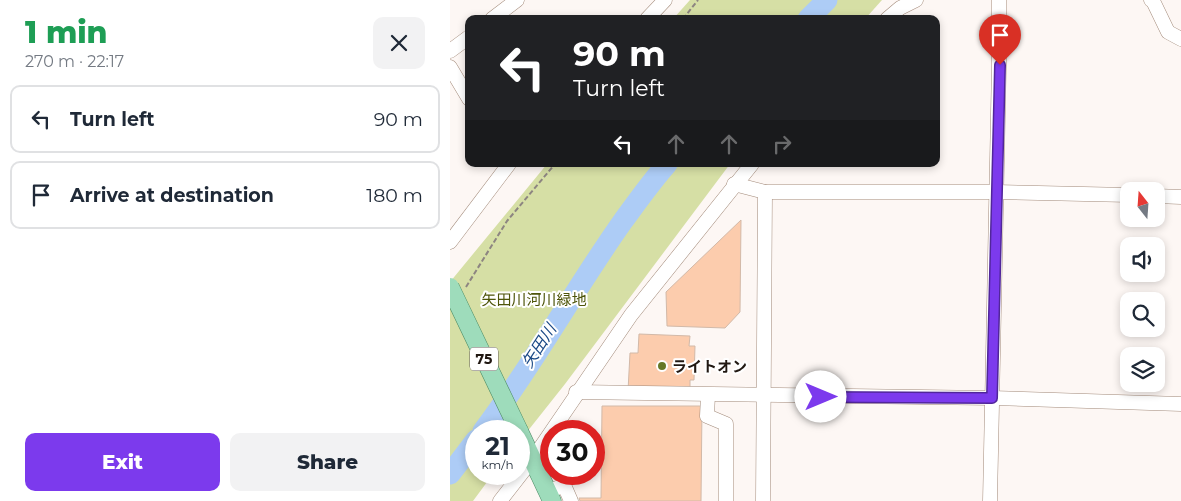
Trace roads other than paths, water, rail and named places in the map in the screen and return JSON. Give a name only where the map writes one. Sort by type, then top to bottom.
[{"type":"main road","name":"75","points":[[458,287],[514,420]]},
{"type":"main road","name":"75","points":[[530,455],[550,497]]},
{"type":"street","points":[[497,15],[516,0]]},
{"type":"street","points":[[651,15],[665,0]]},
{"type":"street","points":[[892,15],[900,8],[916,0]]},
{"type":"street","points":[[990,501],[999,0]]},
{"type":"street","points":[[1150,0],[1153,1],[1168,32],[1181,38]]},
{"type":"street","points":[[450,52],[465,40]]},
{"type":"street","points":[[450,67],[465,92]]},
{"type":"street","points":[[450,242],[505,167]]},
{"type":"street","points":[[530,455],[631,315],[749,167]]},
{"type":"street","points":[[734,184],[765,192],[997,192],[1120,196]]},
{"type":"street","points":[[763,501],[765,192]]},
{"type":"street","points":[[1165,196],[1181,197]]},
{"type":"street","points":[[576,392],[992,398],[1181,404]]},
{"type":"street","points":[[708,395],[707,416],[726,424],[726,501]]},
{"type":"street","points":[[500,501],[510,485]]},
{"type":"street","points":[[550,497],[564,485],[571,501]]},
{"type":"waterway","name":"矢田川","points":[[812,15],[827,0]]},
{"type":"waterway","name":"矢田川","points":[[491,420],[520,380],[605,247],[644,192],[665,167]]},
{"type":"waterway","name":"矢田川","points":[[450,474],[465,454]]},
{"type":"place","name":"ライトオン","points":[[662,366]]},
{"type":"park label","name":"矢田川河川緑地","points":[[534,299]]}]
